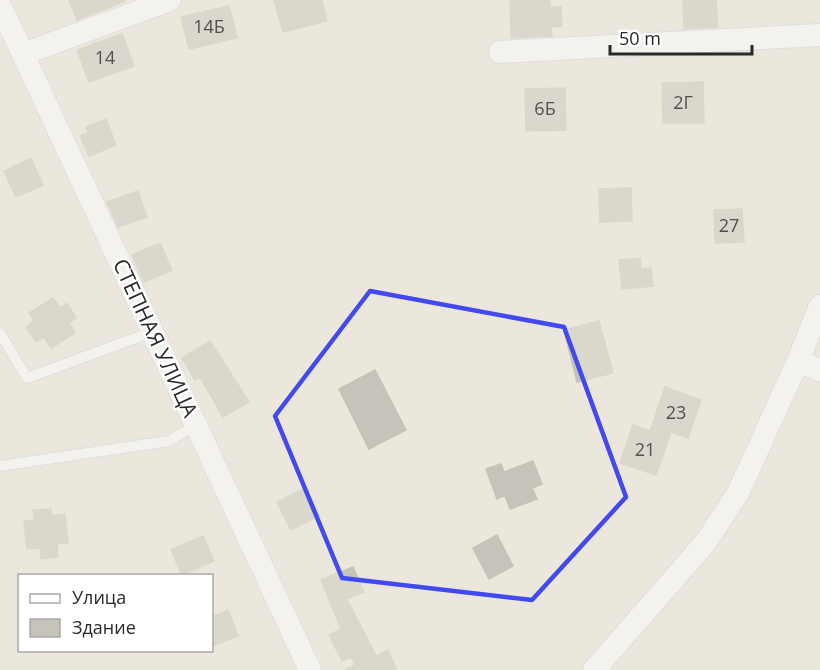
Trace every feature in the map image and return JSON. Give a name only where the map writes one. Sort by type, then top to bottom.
[{"type":"street","points":[[23,54],[170,0]]},
{"type":"street","name":"СТЕПНАЯ УЛИЦА","points":[[0,5],[310,670]]},
{"type":"street","points":[[500,52],[820,35]]},
{"type":"street","points":[[594,670],[674,581],[711,535],[738,493],[798,361],[820,306]]},
{"type":"street","points":[[798,361],[820,370]]},
{"type":"lane","points":[[0,333],[27,378],[152,332]]},
{"type":"lane","points":[[0,466],[169,441],[195,425]]},
{"type":"highlighted area","points":[[370,291],[564,327],[626,497],[532,600],[342,578],[275,416]]},
{"type":"building","points":[[69,0],[125,0],[125,1],[77,20]]},
{"type":"building","points":[[274,0],[322,0],[327,21],[283,32]]},
{"type":"building","points":[[510,0],[550,0],[550,7],[561,7],[562,26],[551,27],[552,36],[511,38]]},
{"type":"building","points":[[683,0],[716,0],[718,27],[684,29]]},
{"type":"building","points":[[229,6],[237,38],[189,49],[181,17]]},
{"type":"building","points":[[122,34],[134,66],[89,82],[77,50]]},
{"type":"building","points":[[703,82],[704,123],[663,123],[662,83]]},
{"type":"building","points":[[565,88],[566,130],[526,131],[525,89]]},
{"type":"building","points":[[106,119],[116,145],[89,156],[80,136],[88,133],[86,127]]},
{"type":"building","points":[[31,158],[43,185],[16,197],[4,171]]},
{"type":"building","points":[[631,188],[632,221],[600,222],[599,189]]},
{"type":"building","points":[[138,191],[147,217],[118,227],[107,202]]},
{"type":"building","points":[[742,209],[744,242],[715,243],[714,210]]},
{"type":"building","points":[[160,243],[172,270],[144,282],[132,255]]},
{"type":"building","points":[[640,258],[641,269],[651,268],[653,286],[622,289],[619,260]]},
{"type":"building","points":[[53,298],[60,308],[67,303],[76,318],[69,323],[75,333],[51,348],[44,337],[36,342],[26,327],[34,321],[29,313]]},
{"type":"building","points":[[599,321],[613,373],[577,382],[564,330]]},
{"type":"building","points":[[210,341],[249,402],[223,417],[200,377],[195,380],[182,358]]},
{"type":"building","points":[[375,370],[406,430],[369,449],[339,389]]},
{"type":"building","points":[[665,387],[701,400],[688,438],[671,432],[656,475],[620,463],[633,425],[650,431]]},
{"type":"building","points":[[533,461],[542,484],[532,488],[537,499],[510,509],[505,495],[497,499],[486,469],[501,464],[504,472]]},
{"type":"building","points":[[305,488],[319,516],[291,530],[277,502]]},
{"type":"building","points":[[51,509],[52,516],[65,514],[68,543],[57,544],[58,557],[41,559],[40,548],[27,549],[24,521],[34,520],[33,510]]},
{"type":"building","points":[[497,535],[513,566],[489,579],[473,548]]},
{"type":"building","points":[[203,536],[214,561],[182,574],[171,550]]},
{"type":"building","points":[[353,567],[364,592],[347,599],[376,656],[388,650],[397,670],[345,670],[355,665],[351,657],[342,661],[329,635],[341,629],[321,580]]},
{"type":"building","points":[[228,610],[238,636],[213,646],[213,617]]}]
